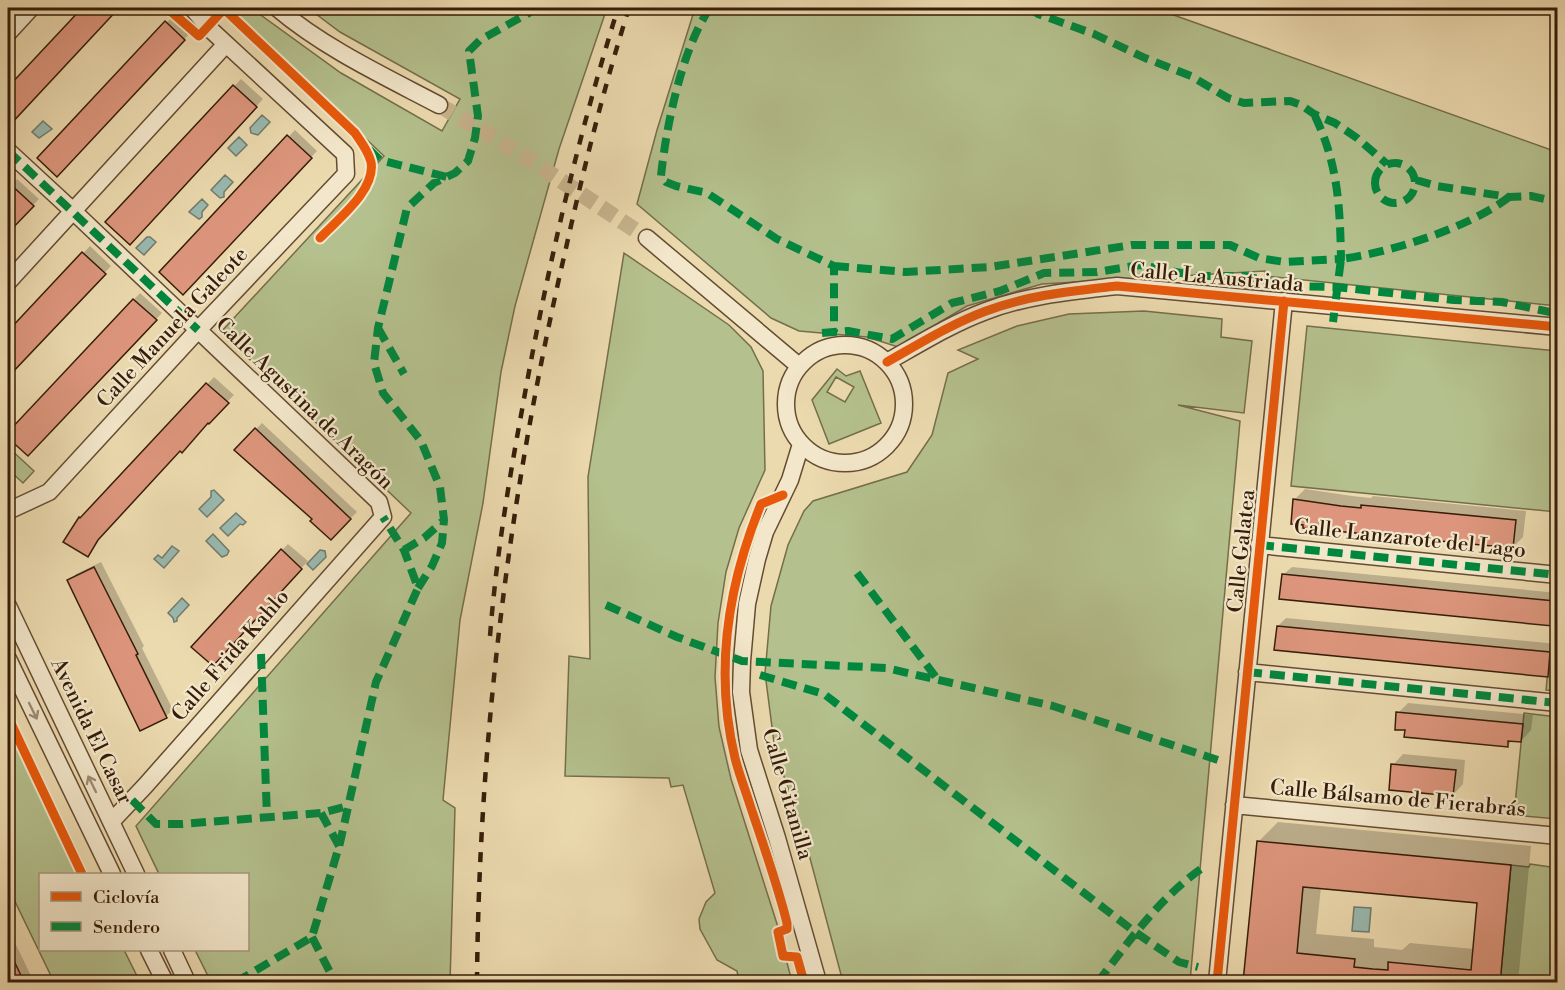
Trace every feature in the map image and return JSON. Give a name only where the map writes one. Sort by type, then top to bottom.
[{"type":"street","points":[[8,33],[31,8]]},
{"type":"street","points":[[8,282],[226,44],[211,30],[194,8]]},
{"type":"street","points":[[277,8],[290,19],[363,65],[439,105]]},
{"type":"street","name":"Calle Manuela Galeote","points":[[8,511],[49,492],[346,174],[345,154],[226,44]]},
{"type":"street","name":"Calle Agustina de Aragón","points":[[8,151],[379,502],[383,517]]},
{"type":"street","points":[[646,238],[799,366]]},
{"type":"street","name":"Calle La Austriada","points":[[887,362],[933,335],[985,311],[1028,298],[1117,286],[1557,327]]},
{"type":"street","name":"Calle Galatea","points":[[1217,982],[1284,301]]},
{"type":"street","points":[[839,345],[850,345],[870,351],[887,362],[902,387],[904,409],[899,429],[884,449],[867,460],[854,463],[833,462],[818,457],[801,444],[789,424],[786,403],[791,380],[799,366],[819,351],[839,345]]},
{"type":"street","name":"Calle Gitanilla","points":[[801,444],[790,480],[765,532],[757,559],[747,604],[741,692],[749,750],[819,982]]},
{"type":"street","name":"Calle Frida Kahlo","points":[[111,822],[383,517]]},
{"type":"street","name":"Calle Lanzarote del Lago","points":[[1259,545],[1557,575]]},
{"type":"street","name":"Avenida El Casar","points":[[8,606],[136,873]]},
{"type":"street","points":[[8,659],[112,873]]},
{"type":"street","points":[[1247,672],[1557,703]]},
{"type":"street","name":"Calle Bálsamo de Fierabrás","points":[[1234,805],[1557,836]]},
{"type":"street","points":[[150,951],[165,982]]},
{"type":"street","points":[[172,951],[187,982]]},
{"type":"green space","points":[[243,8],[251,8],[341,73],[442,131],[460,99],[340,32],[308,8],[607,8],[559,149],[515,306],[501,372],[483,503],[460,620],[443,800],[455,808],[450,982],[211,982],[196,951],[249,951],[249,873],[159,873],[136,826],[411,513],[221,332],[384,156],[235,14]]},
{"type":"green space","points":[[695,8],[1154,8],[1557,152],[1557,306],[1265,276],[1265,271],[1042,284],[967,306],[898,347],[867,337],[799,331],[771,318],[637,204],[657,130]]},
{"type":"green space","points":[[624,253],[729,325],[751,347],[763,371],[765,470],[739,528],[726,572],[718,623],[715,677],[719,727],[731,779],[777,924],[792,982],[739,982],[737,971],[717,960],[700,929],[699,919],[706,902],[715,893],[683,785],[671,787],[669,778],[565,776],[569,656],[590,659],[588,477]]},
{"type":"green space","points":[[1144,311],[1222,319],[1221,337],[1252,341],[1244,413],[1178,405],[1240,421],[1190,982],[843,982],[803,832],[775,750],[765,673],[771,606],[788,545],[804,511],[813,501],[907,472],[932,435],[948,373],[978,359],[958,350],[1017,326],[1069,314]]},
{"type":"green space","points":[[1307,326],[1557,351],[1557,512],[1291,486]]},
{"type":"green space","points":[[837,369],[846,376],[860,371],[881,423],[829,444],[812,400]],"holes":[[[836,377],[854,387],[845,402],[827,392]]]},
{"type":"green space","points":[[8,447],[34,471],[23,483],[8,469]]},
{"type":"green space","points":[[1557,588],[1557,691],[1546,690]]},
{"type":"green space","points":[[8,705],[88,873],[39,873],[39,951],[124,951],[140,982],[54,982],[8,887]]},
{"type":"green space","points":[[1524,713],[1557,717],[1557,819],[1514,815]]},
{"type":"green space","points":[[1530,864],[1557,868],[1557,982],[1500,982],[1511,865],[1529,867]]},
{"type":"water","points":[[262,115],[270,122],[258,135],[251,133],[250,128]]},
{"type":"water","points":[[43,121],[52,129],[39,138],[32,132]]},
{"type":"water","points":[[239,137],[247,145],[236,156],[228,148]]},
{"type":"water","points":[[225,175],[233,182],[224,192],[224,197],[220,198],[211,190]]},
{"type":"water","points":[[202,199],[208,205],[199,219],[189,212]]},
{"type":"water","points":[[147,237],[156,242],[144,255],[136,248]]},
{"type":"water","points":[[214,490],[224,500],[207,517],[199,509],[211,497],[211,491]]},
{"type":"water","points":[[236,513],[246,522],[243,525],[240,524],[228,536],[220,528]]},
{"type":"water","points":[[213,534],[229,551],[227,555],[222,557],[206,541]]},
{"type":"water","points":[[172,546],[179,551],[164,568],[154,559],[158,555],[162,558]]},
{"type":"water","points":[[320,550],[325,551],[326,557],[313,570],[307,564]]},
{"type":"water","points":[[182,598],[189,605],[174,622],[168,613]]},
{"type":"water","points":[[1354,907],[1371,908],[1369,932],[1352,931]]},
{"type":"building","points":[[82,8],[119,8],[8,127],[8,87]]},
{"type":"building","points":[[165,21],[185,40],[57,177],[37,158]]},
{"type":"building","points":[[233,85],[257,107],[130,245],[105,222]]},
{"type":"building","points":[[287,135],[312,158],[183,295],[159,272]]},
{"type":"building","points":[[8,182],[34,206],[8,233]]},
{"type":"building","points":[[82,252],[106,274],[8,377],[8,331]]},
{"type":"building","points":[[133,299],[157,320],[28,456],[8,438],[8,432]]},
{"type":"building","points":[[206,383],[229,403],[182,453],[180,451],[98,540],[88,557],[63,542],[79,517]]},
{"type":"building","points":[[255,428],[351,519],[331,540],[310,521],[312,519],[234,450]]},
{"type":"building","points":[[1293,499],[1361,508],[1361,505],[1516,520],[1513,548],[1303,528],[1303,525],[1291,524]]},
{"type":"building","points":[[281,549],[302,569],[213,666],[191,647]]},
{"type":"building","points":[[94,567],[167,718],[140,731],[67,580]]},
{"type":"building","points":[[1282,574],[1555,601],[1553,626],[1279,599]]},
{"type":"building","points":[[1277,626],[1550,652],[1548,677],[1274,650]]},
{"type":"building","points":[[1396,712],[1523,724],[1521,742],[1508,741],[1508,747],[1404,737],[1405,730],[1395,730]]},
{"type":"building","points":[[1391,764],[1456,770],[1453,796],[1389,790]]},
{"type":"building","points":[[1257,841],[1511,865],[1502,982],[1243,982]],"holes":[[[1303,887],[1477,903],[1471,970],[1388,962],[1388,970],[1373,969],[1354,967],[1355,959],[1297,953]]]},
{"type":"building","points":[[8,948],[24,982],[8,982]]},
{"type":"tunnel","points":[[439,105],[521,154],[647,238]]},
{"type":"railway","points":[[490,636],[507,494],[541,308],[576,157],[618,8]]},
{"type":"railway","points":[[477,982],[479,889],[491,705],[514,521],[546,339],[566,248],[595,127],[629,8]]},
{"type":"marked path","points":[[418,588],[432,566],[442,543],[444,520],[440,487],[421,441],[383,393],[374,363],[378,328],[407,208],[434,183],[455,173],[468,161],[475,138],[478,116],[469,51],[480,40],[529,13],[532,8]]},
{"type":"marked path","points":[[710,8],[691,44],[677,89],[661,176],[666,182],[676,186],[707,193],[777,239],[834,266],[834,332]]},
{"type":"marked path","points":[[1029,8],[1038,14],[1094,34],[1191,76],[1228,98],[1244,103],[1290,101],[1301,105],[1357,138],[1387,164]]},
{"type":"marked path","points":[[834,266],[906,272],[990,267],[1132,245],[1230,245],[1259,258],[1285,262],[1341,259],[1340,221],[1333,167],[1314,114]]},
{"type":"marked path","points":[[369,149],[380,160],[447,177]]},
{"type":"marked path","points":[[8,151],[198,330]]},
{"type":"marked path","points":[[1395,163],[1403,164],[1409,169],[1414,175],[1415,183],[1414,191],[1409,197],[1403,202],[1395,203],[1387,202],[1381,197],[1376,191],[1375,183],[1376,175],[1381,169],[1387,164],[1395,163]]},
{"type":"marked path","points":[[1416,180],[1437,186],[1509,197],[1531,196],[1558,202]]},
{"type":"marked path","points":[[1333,322],[1341,259],[1382,251],[1429,237],[1473,219],[1509,197]]},
{"type":"marked path","points":[[822,333],[848,331],[892,339],[952,303],[1000,291],[1044,273],[1097,272],[1140,265],[1197,276],[1245,276],[1291,286],[1336,287],[1454,300],[1502,302],[1550,312],[1558,311]]},
{"type":"marked path","points":[[378,328],[404,374]]},
{"type":"marked path","points":[[236,982],[312,937],[340,843],[376,682],[418,588],[404,550],[383,517]]},
{"type":"marked path","points":[[404,550],[424,538],[444,520]]},
{"type":"marked path","points":[[1259,545],[1558,575]]},
{"type":"marked path","points":[[857,573],[938,680]]},
{"type":"marked path","points":[[606,605],[677,637],[742,661],[886,668],[1053,706],[1218,760]]},
{"type":"marked path","points":[[261,654],[267,817]]},
{"type":"marked path","points":[[1247,672],[1558,703]]},
{"type":"marked path","points":[[760,675],[824,694],[1135,932],[1179,962],[1198,967]]},
{"type":"marked path","points":[[132,800],[156,824],[321,813],[348,806]]},
{"type":"marked path","points":[[321,813],[339,846]]},
{"type":"marked path","points":[[1098,982],[1161,904],[1191,876],[1207,865]]},
{"type":"marked path","points":[[312,937],[335,982]]},
{"type":"cycle path","points":[[167,8],[199,36],[224,9],[355,133],[362,143],[371,162],[368,183],[354,203],[320,238]]},
{"type":"cycle path","points":[[887,362],[960,322],[986,311],[1051,294],[1117,286],[1558,327]]},
{"type":"cycle path","points":[[1217,982],[1284,301]]},
{"type":"cycle path","points":[[783,495],[761,504],[740,566],[728,629],[725,661],[726,693],[729,725],[737,764],[787,923],[787,929],[778,932],[783,956],[797,957],[804,982]]},
{"type":"cycle path","points":[[8,717],[82,873]]}]
